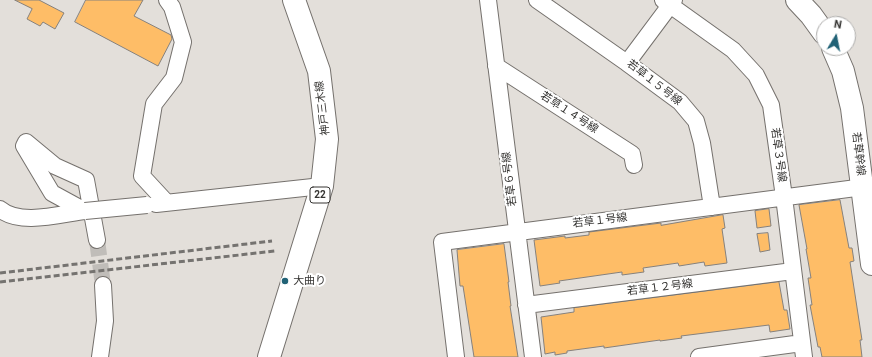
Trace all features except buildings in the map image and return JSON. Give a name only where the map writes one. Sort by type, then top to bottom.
[{"type":"main road","name":"神戸三木線","points":[[269,357],[322,186],[327,139],[319,71],[294,0]]},
{"type":"main road","points":[[797,0],[816,22]]},
{"type":"main road","name":"若草幹線","points":[[837,56],[848,87],[867,187],[872,264]]},
{"type":"street","points":[[167,0],[172,7],[183,42],[174,78],[154,104],[142,176],[167,203]]},
{"type":"street","name":"若草６号線","points":[[488,0],[516,232],[533,357]]},
{"type":"street","name":"若草１５号線","points":[[537,0],[627,62],[680,102],[696,121],[702,143],[712,207]]},
{"type":"street","points":[[627,62],[669,2]]},
{"type":"street","name":"若草３号線","points":[[669,2],[733,50],[756,75],[771,105],[803,350]]},
{"type":"street","name":"若草１４号線","points":[[496,66],[632,154],[634,165]]},
{"type":"street","points":[[85,211],[52,193],[24,146],[26,142],[55,166],[86,180],[97,240]]},
{"type":"street","points":[[0,209],[4,213],[28,219],[85,211],[322,186]]},
{"type":"street","name":"若草１号線","points":[[456,357],[442,242],[867,187]]},
{"type":"street","name":"若草１２号線","points":[[526,305],[793,271]]},
{"type":"street","points":[[100,357],[105,321],[103,285]]},
{"type":"street","points":[[699,357],[803,350]]},
{"type":"tunnel","points":[[97,240],[103,285]]},
{"type":"railway","points":[[0,273],[272,241]]},
{"type":"railway","points":[[0,282],[275,251]]},
{"type":"place","name":"大曲り","points":[[285,281]]}]
